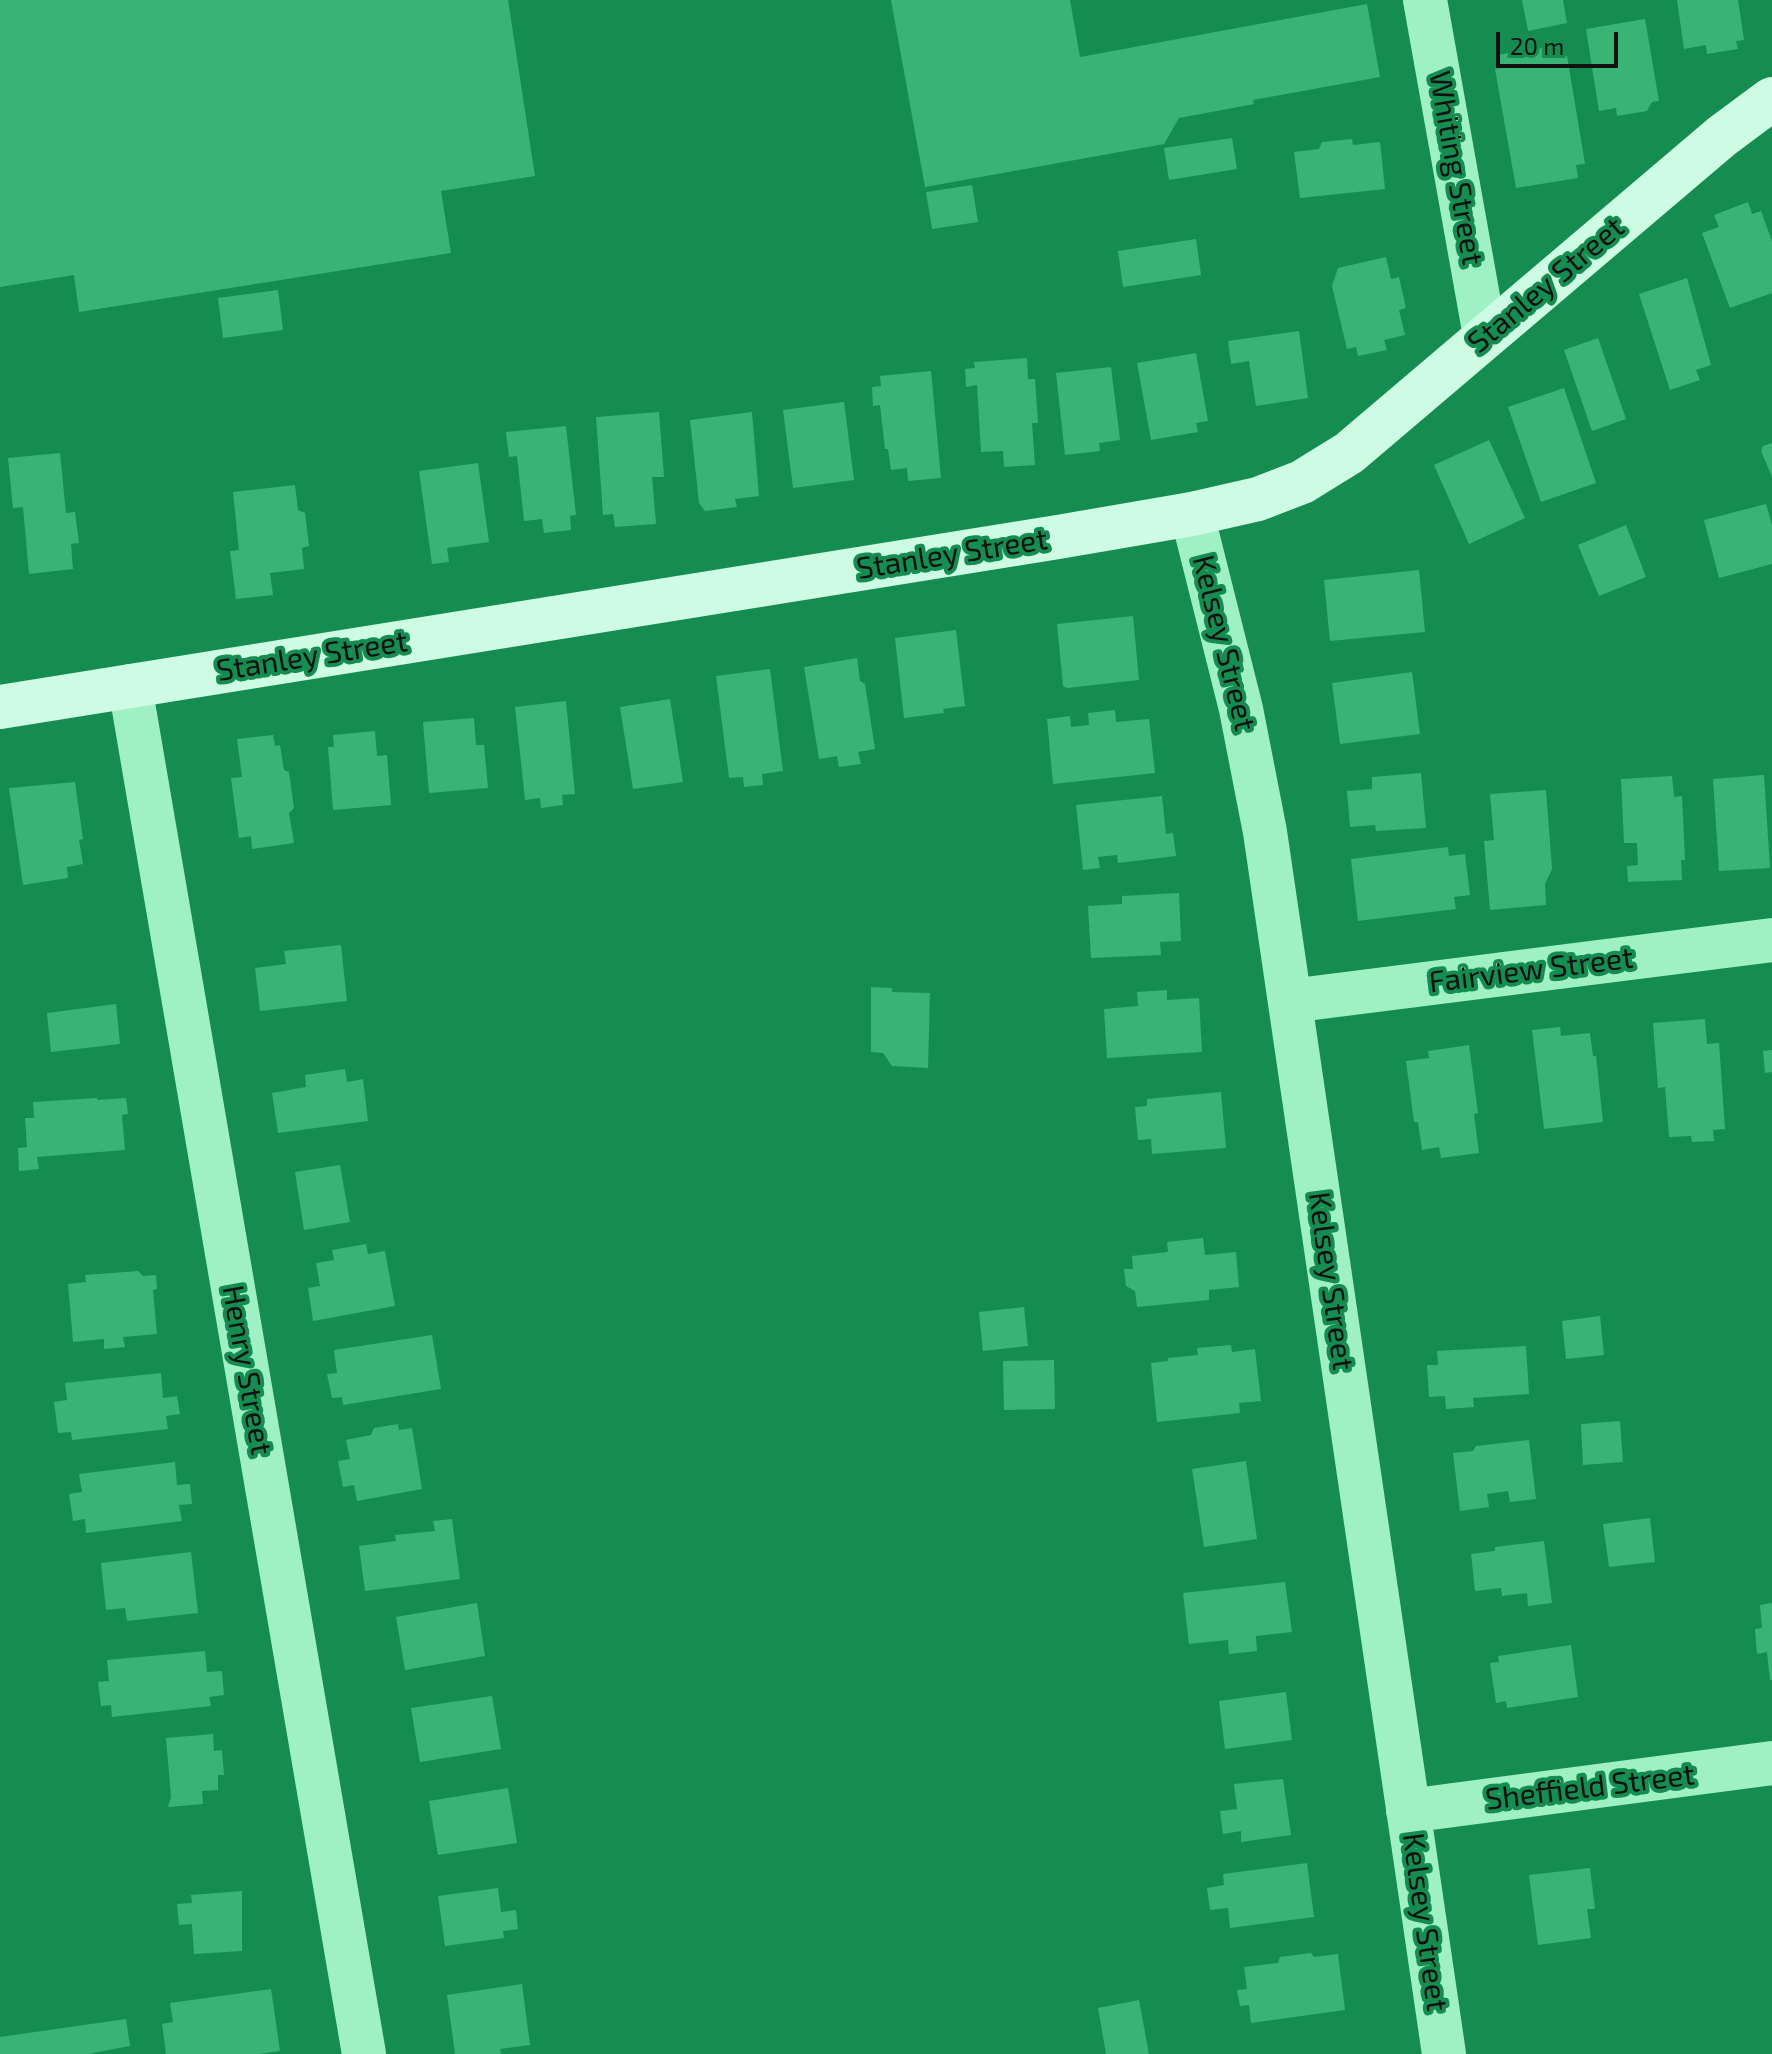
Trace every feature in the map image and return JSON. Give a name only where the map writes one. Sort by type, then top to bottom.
[{"type":"main road","name":"Stanley Street","points":[[0,707],[1058,537],[1192,514],[1258,499],[1313,476],[1355,447],[1722,136],[1772,99]]},
{"type":"street","name":"Whiting Street","points":[[1425,0],[1485,336]]},
{"type":"street","name":"Kelsey Street","points":[[1192,514],[1254,770],[1444,2054]]},
{"type":"street","name":"Henry Street","points":[[130,686],[364,2054]]},
{"type":"street","name":"Fairview Street","points":[[1290,1001],[1772,940]]},
{"type":"street","name":"Sheffield Street","points":[[1408,1811],[1772,1763]]},
{"type":"building","points":[[0,0],[508,0],[535,176],[441,191],[451,253],[79,312],[74,275],[0,287]]},
{"type":"building","points":[[891,0],[1070,0],[1080,57],[1367,4],[1380,77],[1253,100],[1254,104],[1179,118],[1164,144],[925,187]]},
{"type":"building","points":[[1522,0],[1563,0],[1567,23],[1528,31]]},
{"type":"building","points":[[1677,0],[1738,0],[1744,40],[1736,41],[1738,49],[1707,54],[1706,45],[1684,49]]},
{"type":"building","points":[[1645,19],[1659,101],[1652,102],[1647,111],[1617,116],[1616,108],[1599,111],[1586,29]]},
{"type":"building","points":[[1554,46],[1557,58],[1567,56],[1585,164],[1576,165],[1578,178],[1516,188],[1495,69],[1500,68],[1497,55]]},
{"type":"building","points":[[1232,138],[1237,169],[1169,180],[1164,148]]},
{"type":"building","points":[[1352,139],[1353,145],[1380,142],[1385,189],[1300,198],[1294,152],[1319,149],[1322,142]]},
{"type":"building","points":[[972,185],[978,222],[932,229],[926,192]]},
{"type":"building","points":[[1748,202],[1752,214],[1761,211],[1772,241],[1772,293],[1730,308],[1702,233],[1719,227],[1714,215]]},
{"type":"building","points":[[1196,239],[1201,275],[1123,287],[1118,251]]},
{"type":"building","points":[[1386,257],[1391,279],[1399,277],[1406,308],[1399,310],[1405,335],[1384,340],[1387,350],[1358,356],[1356,347],[1347,349],[1332,286],[1338,268]]},
{"type":"building","points":[[1687,278],[1711,365],[1696,370],[1700,380],[1670,390],[1639,294]]},
{"type":"building","points":[[278,290],[283,330],[223,338],[218,298]]},
{"type":"building","points":[[1299,331],[1308,398],[1256,406],[1249,361],[1231,364],[1228,341]]},
{"type":"building","points":[[1598,338],[1626,419],[1592,431],[1564,350]]},
{"type":"building","points":[[1196,353],[1208,421],[1196,423],[1198,432],[1151,440],[1137,363]]},
{"type":"building","points":[[1027,358],[1028,379],[1035,379],[1038,423],[1032,423],[1035,465],[1004,467],[1003,451],[981,452],[977,385],[966,387],[965,369],[975,368],[974,362]]},
{"type":"building","points":[[1111,367],[1120,440],[1099,443],[1100,451],[1065,455],[1056,373]]},
{"type":"building","points":[[931,371],[941,478],[908,481],[907,468],[891,470],[888,449],[885,449],[880,405],[873,406],[872,387],[881,386],[880,376]]},
{"type":"building","points":[[1564,388],[1596,483],[1541,502],[1508,407]]},
{"type":"building","points":[[844,402],[854,480],[793,488],[783,410]]},
{"type":"building","points":[[659,412],[664,477],[652,477],[656,524],[615,527],[613,514],[603,515],[596,417]]},
{"type":"building","points":[[752,412],[759,496],[735,499],[737,507],[705,511],[699,503],[690,420]]},
{"type":"building","points":[[566,426],[576,515],[570,516],[571,530],[544,533],[542,519],[524,521],[517,456],[509,457],[506,432]]},
{"type":"building","points":[[1489,440],[1525,518],[1469,544],[1434,465]]},
{"type":"building","points":[[1772,443],[1772,477],[1761,451],[1763,446]]},
{"type":"building","points":[[60,453],[66,513],[75,512],[79,543],[71,544],[73,569],[29,574],[23,507],[13,508],[8,458]]},
{"type":"building","points":[[478,463],[489,542],[447,548],[449,562],[432,564],[419,471]]},
{"type":"building","points":[[295,485],[298,510],[305,513],[309,546],[302,548],[304,569],[270,573],[273,595],[236,599],[230,551],[239,550],[233,492]]},
{"type":"building","points":[[1766,504],[1772,525],[1772,564],[1719,578],[1704,520]]},
{"type":"building","points":[[1626,525],[1646,577],[1599,596],[1578,545]]},
{"type":"building","points":[[1419,570],[1425,632],[1330,641],[1324,580]]},
{"type":"building","points":[[1133,616],[1139,680],[1063,686],[1057,624]]},
{"type":"building","points":[[956,630],[965,706],[943,709],[944,713],[904,718],[895,638]]},
{"type":"building","points":[[857,658],[860,681],[865,684],[875,749],[858,752],[861,764],[839,767],[837,756],[819,759],[804,667]]},
{"type":"building","points":[[770,669],[783,771],[762,774],[763,785],[744,787],[743,777],[729,778],[716,676]]},
{"type":"building","points":[[1412,672],[1420,734],[1340,744],[1332,683]]},
{"type":"building","points":[[670,699],[683,782],[633,789],[620,707]]},
{"type":"building","points":[[566,701],[575,794],[562,795],[563,805],[541,808],[540,798],[525,800],[515,707]]},
{"type":"building","points":[[1115,710],[1116,722],[1149,719],[1155,773],[1053,784],[1047,719],[1070,716],[1071,727],[1089,725],[1088,713]]},
{"type":"building","points":[[474,718],[476,745],[484,745],[488,788],[429,793],[423,722]]},
{"type":"building","points":[[375,731],[377,756],[387,755],[391,805],[333,810],[328,747],[334,747],[333,735]]},
{"type":"building","points":[[273,735],[275,746],[280,745],[284,770],[289,772],[294,808],[289,813],[294,843],[252,849],[251,836],[239,838],[231,778],[242,777],[237,739]]},
{"type":"building","points":[[1421,773],[1426,828],[1376,831],[1375,825],[1350,827],[1347,791],[1372,789],[1372,777]]},
{"type":"building","points":[[1764,775],[1770,868],[1719,871],[1713,779]]},
{"type":"building","points":[[1672,776],[1674,797],[1682,796],[1685,860],[1681,860],[1682,880],[1628,882],[1627,866],[1638,865],[1637,843],[1624,843],[1621,779]]},
{"type":"building","points":[[75,782],[83,839],[79,840],[83,864],[67,867],[68,878],[23,885],[9,788]]},
{"type":"building","points":[[1546,790],[1552,869],[1545,884],[1546,905],[1490,910],[1484,841],[1494,840],[1490,794]]},
{"type":"building","points":[[1162,796],[1166,834],[1173,833],[1176,856],[1118,863],[1117,855],[1098,857],[1100,868],[1083,870],[1076,805]]},
{"type":"building","points":[[1448,847],[1449,856],[1465,854],[1470,895],[1454,897],[1456,909],[1358,921],[1351,859]]},
{"type":"building","points":[[1179,893],[1181,941],[1160,942],[1161,955],[1091,958],[1088,906],[1122,904],[1122,896]]},
{"type":"building","points":[[341,945],[347,1001],[260,1011],[255,968],[286,964],[284,951]]},
{"type":"building","points":[[871,987],[892,988],[892,992],[930,993],[928,1068],[892,1066],[883,1053],[871,1052]]},
{"type":"building","points":[[1167,990],[1167,1000],[1199,998],[1202,1052],[1107,1058],[1104,1009],[1138,1006],[1137,992]]},
{"type":"building","points":[[116,1004],[120,1044],[51,1052],[47,1013]]},
{"type":"building","points":[[1705,1019],[1707,1044],[1719,1043],[1725,1129],[1713,1130],[1714,1141],[1692,1142],[1691,1136],[1669,1137],[1665,1087],[1658,1088],[1653,1023]]},
{"type":"building","points":[[1560,1027],[1561,1036],[1590,1033],[1593,1056],[1596,1056],[1603,1122],[1544,1129],[1532,1030]]},
{"type":"building","points":[[1469,1045],[1478,1113],[1474,1114],[1479,1153],[1441,1158],[1439,1147],[1422,1150],[1418,1122],[1414,1122],[1406,1061],[1429,1058],[1428,1051]]},
{"type":"building","points":[[1772,1050],[1772,1072],[1765,1073],[1763,1051]]},
{"type":"building","points":[[345,1069],[347,1082],[363,1079],[368,1121],[278,1133],[272,1093],[306,1087],[305,1075]]},
{"type":"building","points":[[1221,1092],[1226,1148],[1152,1154],[1151,1139],[1138,1140],[1135,1107],[1147,1106],[1147,1099]]},
{"type":"building","points":[[126,1098],[128,1114],[122,1115],[125,1150],[37,1157],[39,1169],[19,1171],[18,1148],[27,1147],[25,1118],[34,1118],[33,1102]]},
{"type":"building","points":[[340,1165],[350,1222],[304,1230],[295,1172]]},
{"type":"building","points":[[1203,1238],[1205,1255],[1236,1252],[1239,1287],[1209,1290],[1209,1300],[1137,1307],[1135,1291],[1126,1286],[1124,1269],[1133,1269],[1132,1256],[1168,1252],[1167,1242]]},
{"type":"building","points":[[366,1244],[368,1254],[385,1251],[395,1306],[313,1321],[308,1288],[320,1286],[316,1263],[334,1260],[332,1250]]},
{"type":"building","points":[[138,1271],[143,1276],[156,1275],[157,1289],[153,1290],[157,1334],[123,1337],[125,1347],[104,1349],[104,1339],[73,1342],[68,1284],[86,1282],[85,1275]]},
{"type":"building","points":[[1024,1307],[1028,1346],[983,1351],[979,1312]]},
{"type":"building","points":[[1600,1316],[1604,1355],[1566,1359],[1562,1321]]},
{"type":"building","points":[[432,1335],[441,1389],[343,1405],[342,1397],[332,1398],[327,1374],[337,1373],[334,1350]]},
{"type":"building","points":[[1231,1345],[1232,1352],[1255,1349],[1261,1401],[1239,1403],[1240,1413],[1157,1422],[1151,1363],[1198,1355],[1197,1348]]},
{"type":"building","points":[[1526,1346],[1529,1394],[1473,1398],[1474,1407],[1446,1409],[1445,1396],[1429,1397],[1427,1365],[1438,1365],[1437,1351]]},
{"type":"building","points":[[1054,1360],[1055,1409],[1004,1410],[1003,1361]]},
{"type":"building","points":[[161,1373],[163,1398],[177,1396],[180,1414],[166,1416],[168,1429],[72,1440],[71,1432],[58,1433],[54,1402],[67,1400],[65,1383]]},
{"type":"building","points":[[1620,1421],[1623,1462],[1583,1465],[1581,1424]]},
{"type":"building","points":[[398,1424],[399,1430],[412,1428],[422,1489],[357,1501],[354,1485],[343,1487],[338,1461],[350,1459],[346,1440],[371,1435],[374,1428]]},
{"type":"building","points":[[1529,1440],[1536,1499],[1510,1502],[1508,1491],[1487,1494],[1489,1507],[1460,1511],[1453,1453],[1473,1451],[1476,1446]]},
{"type":"building","points":[[1246,1461],[1257,1539],[1204,1547],[1192,1469]]},
{"type":"building","points":[[175,1462],[177,1485],[190,1484],[192,1504],[179,1505],[182,1521],[86,1533],[85,1519],[73,1521],[69,1494],[82,1492],[79,1474]]},
{"type":"building","points":[[1650,1518],[1655,1562],[1609,1567],[1603,1524]]},
{"type":"building","points":[[452,1519],[460,1579],[365,1591],[359,1546],[396,1541],[395,1535],[435,1531],[433,1521]]},
{"type":"building","points":[[1544,1541],[1552,1603],[1528,1606],[1527,1593],[1502,1596],[1501,1588],[1475,1591],[1471,1554],[1495,1551],[1495,1547]]},
{"type":"building","points":[[191,1552],[198,1613],[127,1621],[125,1608],[106,1610],[101,1563]]},
{"type":"building","points":[[1285,1582],[1292,1632],[1256,1636],[1257,1651],[1229,1654],[1228,1640],[1189,1644],[1183,1593]]},
{"type":"building","points":[[477,1603],[485,1656],[405,1670],[396,1617]]},
{"type":"building","points":[[1772,1603],[1770,1680],[1767,1652],[1757,1654],[1755,1629],[1762,1628],[1760,1605]]},
{"type":"building","points":[[1571,1645],[1578,1697],[1507,1708],[1506,1701],[1496,1703],[1490,1663],[1499,1662],[1498,1656]]},
{"type":"building","points":[[205,1651],[207,1672],[222,1671],[224,1695],[209,1697],[211,1706],[112,1717],[111,1705],[101,1706],[98,1682],[109,1681],[107,1660]]},
{"type":"building","points":[[1286,1692],[1292,1740],[1225,1749],[1219,1701]]},
{"type":"building","points":[[492,1696],[501,1749],[420,1762],[411,1708]]},
{"type":"building","points":[[213,1734],[214,1751],[222,1750],[224,1775],[218,1775],[218,1790],[202,1791],[203,1804],[168,1807],[171,1797],[166,1738]]},
{"type":"building","points":[[1283,1779],[1291,1835],[1241,1842],[1241,1831],[1223,1834],[1220,1811],[1237,1809],[1234,1784]]},
{"type":"building","points":[[508,1788],[517,1843],[438,1855],[429,1801]]},
{"type":"building","points":[[1307,1863],[1314,1917],[1230,1928],[1228,1908],[1210,1910],[1207,1888],[1224,1885],[1223,1874]]},
{"type":"building","points":[[1590,1868],[1595,1909],[1587,1909],[1591,1938],[1538,1945],[1529,1875]]},
{"type":"building","points":[[498,1888],[501,1912],[516,1910],[518,1929],[503,1931],[504,1938],[445,1946],[438,1896]]},
{"type":"building","points":[[242,1891],[242,1951],[194,1954],[192,1924],[179,1925],[177,1904],[192,1903],[191,1895]]},
{"type":"building","points":[[1311,1953],[1314,1957],[1338,1954],[1345,2010],[1251,2023],[1249,2005],[1240,2006],[1237,1990],[1247,1989],[1244,1967],[1278,1963],[1280,1957]]},
{"type":"building","points":[[522,1984],[530,2045],[500,2049],[501,2054],[455,2054],[447,1995]]},
{"type":"building","points":[[271,1989],[280,2051],[259,2054],[166,2054],[162,2024],[173,2022],[170,2003]]},
{"type":"building","points":[[1139,2000],[1149,2054],[1106,2054],[1098,2008]]},
{"type":"building","points":[[126,2019],[130,2046],[88,2054],[0,2054],[0,2037]]}]
